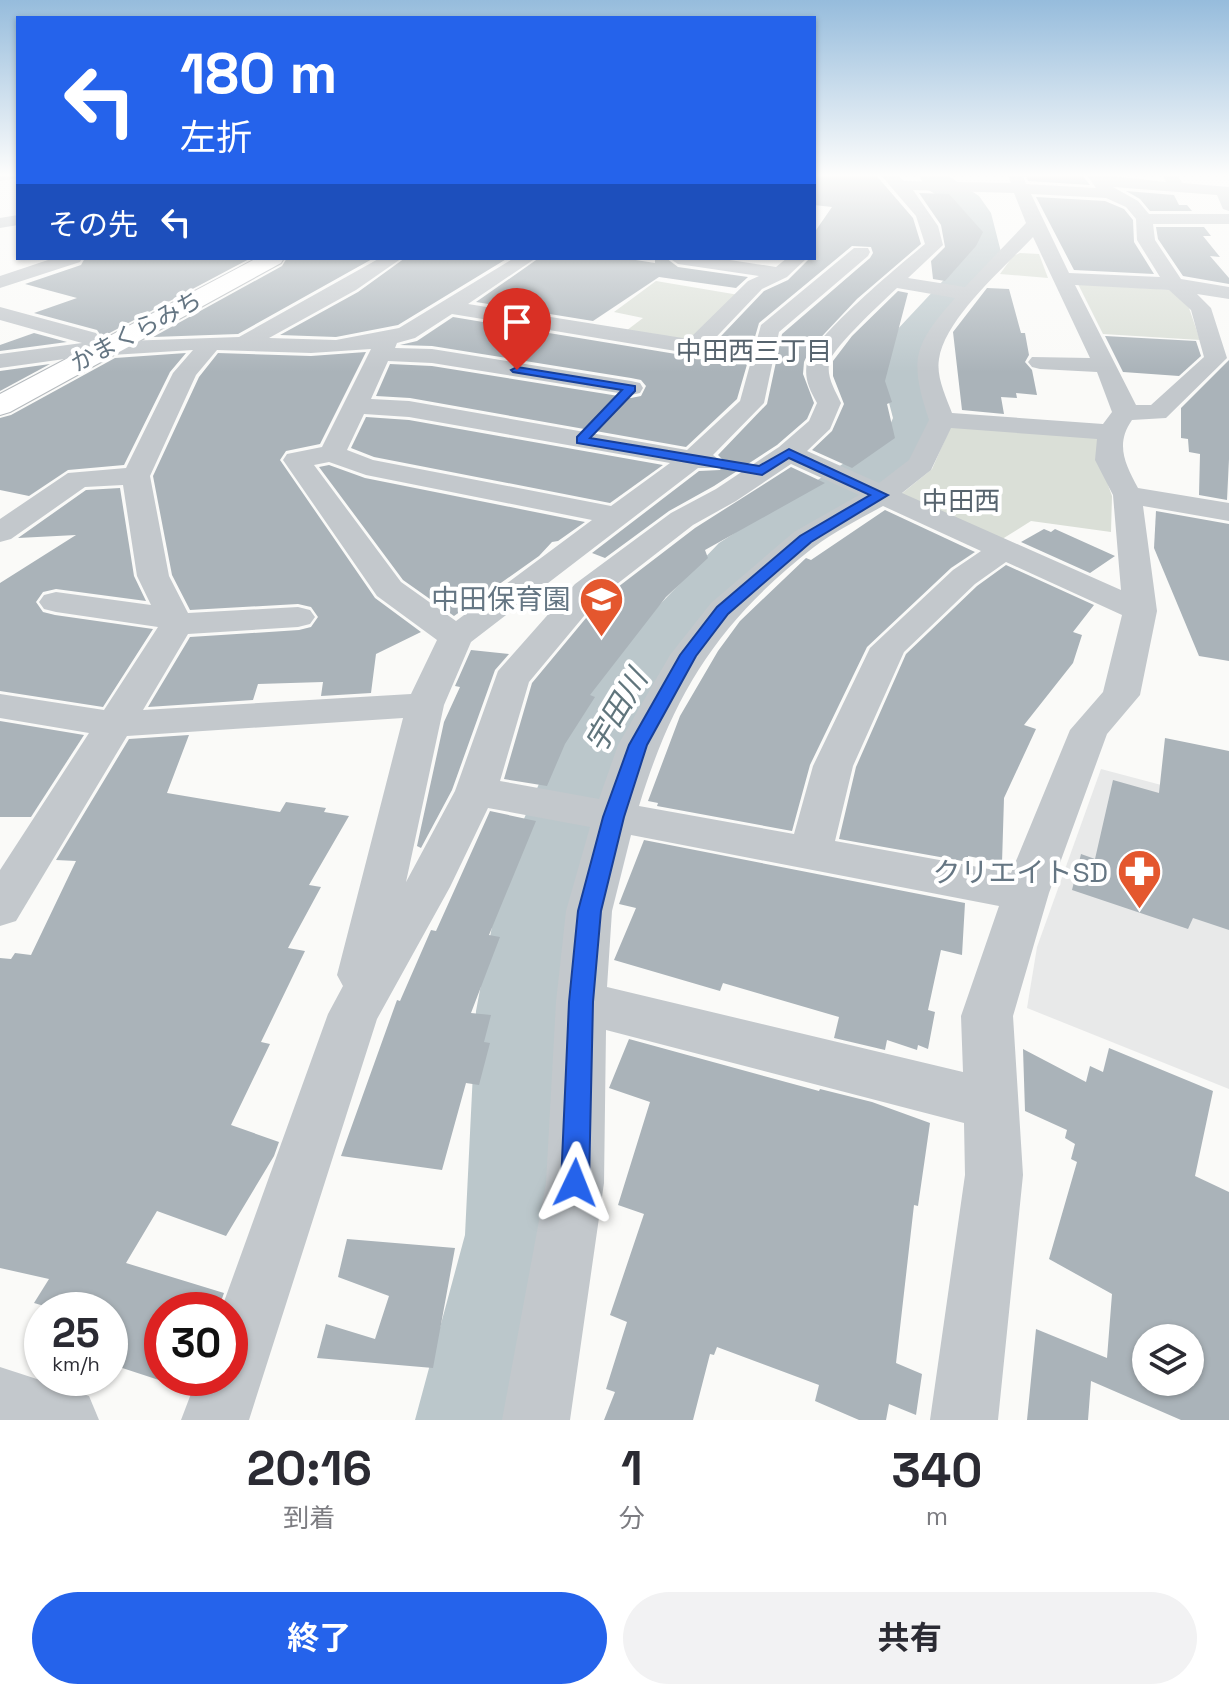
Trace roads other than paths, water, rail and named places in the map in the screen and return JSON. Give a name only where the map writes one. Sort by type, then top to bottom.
[{"type":"main road","name":"かまくらみち","points":[[0,406],[97,342],[269,260]]},
{"type":"street","points":[[353,1014],[427,887],[476,791],[511,679],[587,591],[682,519],[775,462],[821,424],[829,403],[818,382],[819,359],[864,307],[934,245],[934,239]]},
{"type":"street","points":[[536,1420],[575,1183],[581,1002],[589,911],[614,817],[638,745],[688,655],[723,610],[805,539],[881,495],[921,464],[942,420],[927,378],[927,358],[934,341],[970,294],[1021,239]]},
{"type":"street","points":[[964,1420],[994,1175],[987,1016],[1026,893],[1089,730],[1121,695],[1140,611],[1127,495],[1109,460],[1123,401],[1043,239]]},
{"type":"street","points":[[942,420],[1118,422],[1157,413],[1216,358],[1201,308],[1174,284],[1151,239]]},
{"type":"street","points":[[1011,251],[1024,248],[1051,253]]},
{"type":"street","points":[[248,1324],[353,1014],[425,705],[456,637],[693,459],[752,403],[769,330],[868,252],[920,258]]},
{"type":"street","points":[[0,282],[67,260]]},
{"type":"street","points":[[176,621],[153,576],[136,476],[185,373],[227,343],[349,286],[390,260]]},
{"type":"street","points":[[332,453],[385,347],[524,260]]},
{"type":"street","points":[[692,260],[780,273]]},
{"type":"street","points":[[450,307],[694,347],[755,285],[780,273],[796,260]]},
{"type":"street","points":[[1064,279],[1174,284],[1229,293]]},
{"type":"street","points":[[894,282],[970,294]]},
{"type":"street","points":[[0,313],[97,342]]},
{"type":"street","points":[[721,317],[769,330]]},
{"type":"street","points":[[0,361],[97,342],[385,347],[631,388]]},
{"type":"street","points":[[581,440],[672,344]]},
{"type":"street","points":[[1040,362],[1106,366]]},
{"type":"street","points":[[357,406],[409,409],[693,459],[775,462],[881,495],[1140,611]]},
{"type":"street","points":[[456,637],[389,589],[297,460],[332,453],[366,467],[615,516]]},
{"type":"street","points":[[0,533],[78,479],[136,476]]},
{"type":"street","points":[[1127,495],[1229,512]]},
{"type":"street","points":[[810,854],[833,766],[888,648],[964,577],[1003,550]]},
{"type":"street","points":[[56,602],[176,621],[298,617]]},
{"type":"street","points":[[0,908],[176,621]]},
{"type":"street","points":[[0,706],[113,724],[425,705]]},
{"type":"street","points":[[476,791],[1026,893]]},
{"type":"street","points":[[581,1002],[992,1105]]},
{"type":"street","points":[[215,1420],[223,1396]]},
{"type":"street","points":[[0,1401],[65,1420]]},
{"type":"waterway","name":"宇田川","points":[[476,1420],[519,1235],[522,1011],[543,868],[597,730],[664,636],[739,555],[905,445],[916,418],[902,372],[900,348],[985,256],[982,239]]},
{"type":"place","name":"中田保育園","points":[[602,638]]},
{"type":"place","name":"クリエイトSD","points":[[1139,911]]},
{"type":"district","name":"中田西三丁目","points":[[754,351]]},
{"type":"district","name":"中田西","points":[[961,501]]}]
